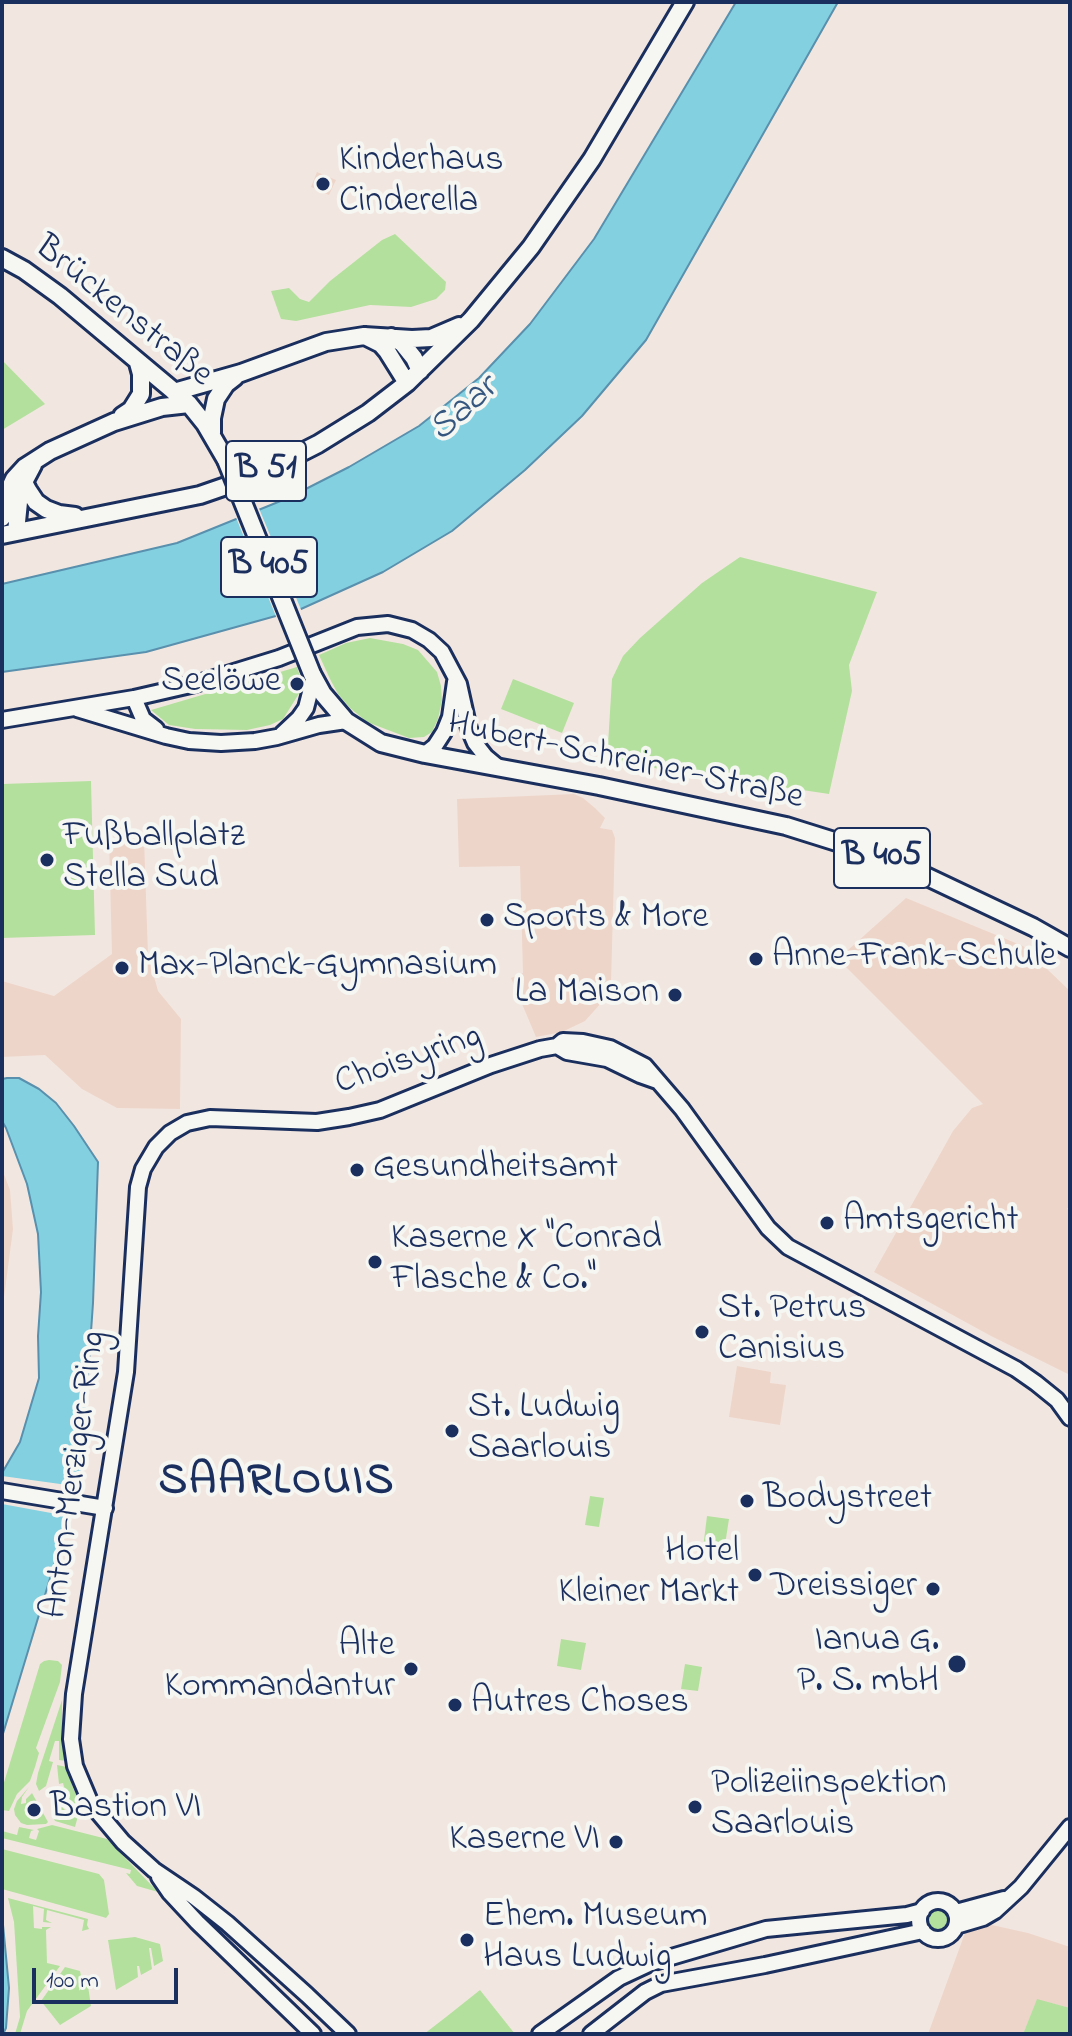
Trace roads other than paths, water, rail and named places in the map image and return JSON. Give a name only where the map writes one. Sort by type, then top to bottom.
[{"type":"main road","name":"B 51","points":[[6,532],[200,495],[255,476],[318,444],[368,413],[407,383],[471,320],[531,247],[592,159],[685,2]]},
{"type":"main road","name":"Brückenstraße","points":[[2,258],[60,296],[189,404],[226,460],[313,676]]},
{"type":"main road","name":"B 51","points":[[174,392],[241,373],[326,342],[364,336],[431,338],[471,320]]},
{"type":"main road","points":[[364,336],[381,344],[407,383]]},
{"type":"main road","points":[[391,337],[402,343],[420,371]]},
{"type":"main road","name":"B 51","points":[[114,422],[131,410],[141,394],[138,363]]},
{"type":"main road","name":"B 51","points":[[212,435],[216,399],[226,384],[241,373]]},
{"type":"main road","name":"B 51","points":[[2,518],[6,496],[14,479],[36,459],[114,422],[162,407],[189,404]]},
{"type":"main road","name":"B 51","points":[[6,532],[36,459]]},
{"type":"main road","name":"B 51","points":[[24,482],[36,502],[46,509],[59,514],[88,517]]},
{"type":"main road","name":"Hubert-Schreiner-Straße","points":[[313,676],[323,694],[346,721],[381,743],[599,786],[797,830],[872,853],[917,872],[1070,948]]},
{"type":"street","points":[[2,720],[165,692],[236,673],[357,627],[388,624],[412,630],[442,652],[453,670],[464,701],[469,729],[480,750],[498,767]]},
{"type":"street","points":[[425,754],[439,740],[450,717],[455,685],[453,670]]},
{"type":"street","points":[[277,737],[306,708],[313,676]]},
{"type":"street","points":[[134,698],[143,719],[166,736]]},
{"type":"street","points":[[73,708],[166,736],[221,743],[255,741],[346,721]]},
{"type":"street","name":"Choisyring","points":[[231,1119],[317,1122],[349,1117],[380,1110],[491,1065],[557,1046],[563,1041],[610,1048],[645,1066],[682,1109],[762,1221],[788,1247],[1016,1369],[1057,1400],[1069,1416]]},
{"type":"street","points":[[557,1046],[567,1052],[607,1059],[658,1081]]},
{"type":"street","name":"Anton-Merziger-Ring","points":[[231,1119],[210,1118],[187,1123],[170,1133],[156,1147],[143,1169],[138,1187],[126,1372],[99,1507],[74,1694],[71,1739],[75,1766],[91,1804],[121,1840],[154,1870],[227,1923],[348,2034]]},
{"type":"street","points":[[2,1491],[99,1507]]},
{"type":"street","points":[[956,1919],[1015,1893],[1070,1827]]},
{"type":"street","name":"Anton-Merziger-Ring","points":[[154,1870],[170,1893],[214,1939],[313,2034]]},
{"type":"street","points":[[540,2034],[619,1978],[651,1963],[766,1929],[907,1915],[940,1901],[947,1903],[956,1919],[953,1932],[941,1938],[928,1935],[920,1921],[922,1911]]},
{"type":"street","points":[[591,2034],[645,1992],[661,1984],[923,1931]]},
{"type":"water","name":"Saar","points":[[736,2],[838,2],[646,340],[582,416],[525,470],[452,531],[383,572],[301,609],[146,652],[2,672],[2,584],[177,543],[288,498],[419,426],[479,378],[530,324],[594,239]]},
{"type":"water","points":[[19,1078],[56,1103],[98,1162],[93,1303],[81,1476],[2,1737],[2,1473],[20,1442],[39,1378],[41,1292],[38,1234],[27,1184],[2,1121],[2,1079]]},
{"type":"water","points":[[2,1914],[9,1988],[3,2034]]},
{"type":"place","name":"Kinderhaus Cinderella","points":[[323,184]]},
{"type":"place","name":"Seelöwe","points":[[297,684]]},
{"type":"place","name":"Fußballplatz Stella Sud","points":[[47,860]]},
{"type":"place","name":"Sports & More","points":[[487,920]]},
{"type":"place","name":"Anne-Frank-Schule","points":[[756,959]]},
{"type":"place","name":"Max-Planck-Gymnasium","points":[[122,968]]},
{"type":"place","name":"La Maison","points":[[675,995]]},
{"type":"place","name":"Gesundheitsamt","points":[[357,1170]]},
{"type":"place","name":"Amtsgericht","points":[[827,1223]]},
{"type":"place","name":"Kaserne X \"Conrad Flasche & Co.\"","points":[[375,1262]]},
{"type":"place","name":"St. Petrus Canisius","points":[[702,1332]]},
{"type":"place","name":"St. Ludwig Saarlouis","points":[[452,1431]]},
{"type":"place","name":"Bodystreet","points":[[747,1501]]},
{"type":"place","name":"Hotel Kleiner Markt","points":[[755,1575]]},
{"type":"place","name":"Dreissiger","points":[[933,1589]]},
{"type":"place","name":"Ianua G. P. S. mbH","points":[[957,1664]]},
{"type":"place","name":"Alte Kommandantur","points":[[411,1669]]},
{"type":"place","name":"Autres Choses","points":[[455,1705]]},
{"type":"place","name":"Polizeiinspektion Saarlouis","points":[[695,1807]]},
{"type":"place","name":"Bastion VI","points":[[34,1810]]},
{"type":"place","name":"Kaserne VI","points":[[616,1842]]},
{"type":"place","name":"Ehem. Museum Haus Ludwig","points":[[467,1940]]},
{"type":"district","name":"SAARLOUIS","points":[[277,1485]]}]
